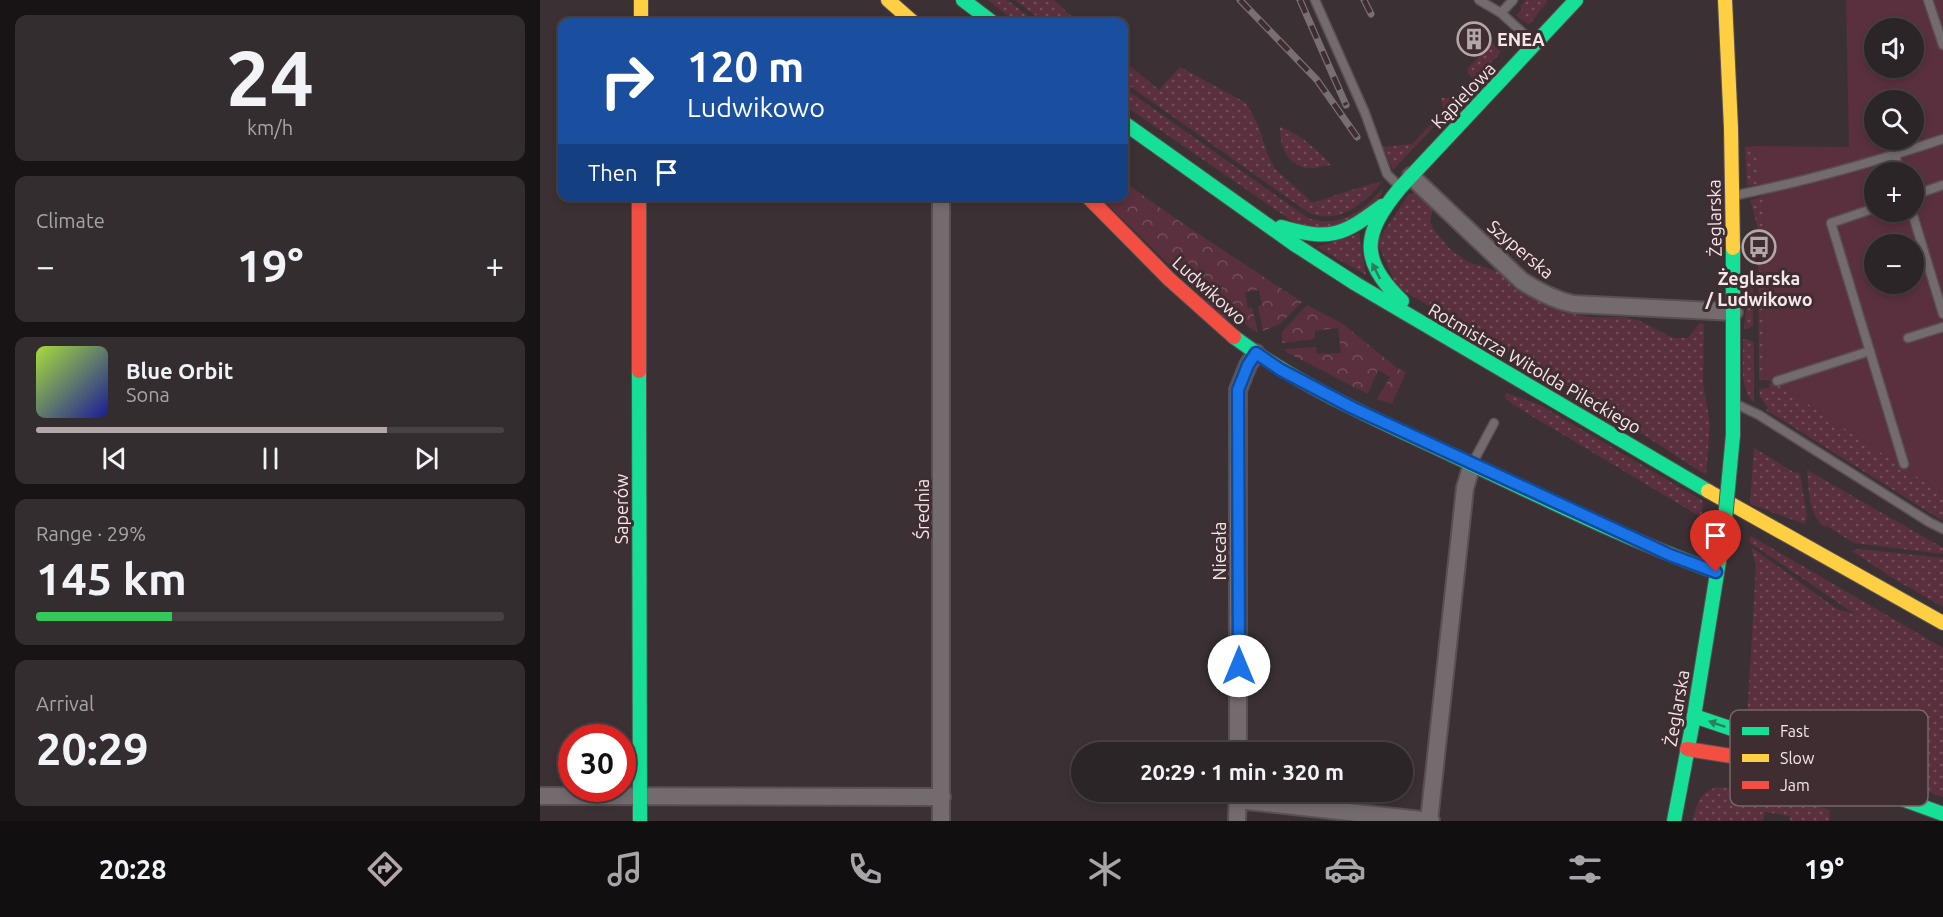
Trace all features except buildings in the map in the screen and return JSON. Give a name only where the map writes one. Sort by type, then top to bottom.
[{"type":"street","points":[[641,0],[641,18]]},
{"type":"street","points":[[888,0],[908,18]]},
{"type":"street","points":[[963,0],[987,18]]},
{"type":"street","name":"Kąpielowa","points":[[1389,200],[1576,0]]},
{"type":"street","name":"Żeglarska","points":[[1674,821],[1694,716],[1724,530],[1733,435],[1732,196],[1725,0]]},
{"type":"street","name":"Rotmistrza Witolda Pileckiego","points":[[1128,126],[1356,284],[1693,482],[1943,623]]},
{"type":"street","name":"Szyperska","points":[[1406,182],[1522,281],[1540,293],[1559,301],[1573,304],[1734,312]]},
{"type":"street","points":[[1252,214],[1293,231],[1308,235],[1328,235],[1350,229],[1389,200]]},
{"type":"street","points":[[1389,200],[1374,228],[1371,239],[1372,264],[1384,285],[1449,339]]},
{"type":"street","name":"Saperów","points":[[639,201],[640,821]]},
{"type":"street","name":"Średnia","points":[[941,201],[941,821]]},
{"type":"street","name":"Ludwikowo","points":[[1092,201],[1191,301],[1281,370],[1353,408],[1472,464],[1670,555],[1716,572]]},
{"type":"street","name":"Niecała","points":[[1238,742],[1238,390],[1248,365],[1256,353]]},
{"type":"street","points":[[1284,802],[1430,821],[1465,488],[1472,464]]},
{"type":"street","points":[[1694,716],[1730,728]]},
{"type":"street","points":[[1688,749],[1730,757]]},
{"type":"street","points":[[540,796],[942,797]]},
{"type":"street","points":[[1237,821],[1238,802]]},
{"type":"street","points":[[1925,806],[1939,811]]},
{"type":"lane","points":[[1315,0],[1365,113],[1388,174],[1406,182]]},
{"type":"lane","points":[[1479,0],[1501,13],[1535,45]]},
{"type":"lane","points":[[1501,13],[1513,0]]},
{"type":"lane","points":[[1928,0],[1943,45]]},
{"type":"lane","points":[[1732,196],[1810,179],[1943,139]]},
{"type":"lane","points":[[1895,155],[1897,162]]},
{"type":"lane","points":[[1924,192],[1943,185]]},
{"type":"lane","points":[[1864,212],[1830,223],[1904,464]]},
{"type":"lane","points":[[1915,222],[1943,314]]},
{"type":"lane","points":[[1908,338],[1943,327]]},
{"type":"lane","points":[[1777,381],[1870,351]]},
{"type":"lane","points":[[1734,403],[1759,415],[1943,529]]},
{"type":"lane","points":[[1472,464],[1494,423]]},
{"type":"green space","points":[[988,0],[1007,0],[1031,18],[1010,18]]},
{"type":"green space","points":[[1015,0],[1054,0],[1074,18],[1039,18]]},
{"type":"green space","points":[[1526,0],[1548,0],[1528,24],[1516,16],[1522,9],[1520,6]]},
{"type":"green space","points":[[1846,0],[1943,0],[1943,494],[1780,385],[1765,380],[1763,196],[1754,146],[1849,147]]},
{"type":"green space","points":[[1492,43],[1501,52],[1474,81],[1468,73],[1468,68]]},
{"type":"green space","points":[[1128,64],[1159,90],[1180,67],[1246,103],[1258,125],[1275,169],[1313,203],[1383,181],[1351,210],[1331,216],[1309,213],[1128,85]]},
{"type":"green space","points":[[1128,91],[1308,218],[1330,221],[1350,216],[1382,189],[1382,194],[1363,213],[1342,225],[1319,228],[1292,221],[1128,108]]},
{"type":"green space","points":[[1441,98],[1459,100],[1393,170],[1383,147],[1412,144],[1444,111]]},
{"type":"green space","points":[[1280,127],[1302,138],[1331,165],[1309,168],[1291,161],[1281,140]]},
{"type":"green space","points":[[1754,146],[1761,184],[1747,186],[1745,147]]},
{"type":"green space","points":[[1128,185],[1302,302],[1280,324],[1263,331],[1258,306],[1262,305],[1259,290],[1245,292],[1248,308],[1252,307],[1258,332],[1232,314],[1226,320],[1104,201],[1128,201]]},
{"type":"green space","points":[[1409,194],[1421,195],[1434,206],[1430,220],[1433,229],[1450,249],[1468,262],[1499,272],[1514,288],[1544,304],[1563,312],[1590,317],[1624,317],[1640,321],[1673,338],[1688,338],[1700,323],[1704,324],[1703,383],[1710,424],[1706,475],[1580,394],[1397,287],[1377,242]]},
{"type":"green space","points":[[1763,196],[1765,380],[1759,380],[1758,256],[1761,256],[1761,245],[1758,244],[1757,225],[1750,200]]},
{"type":"green space","points":[[1359,233],[1366,275],[1317,247]]},
{"type":"green space","points":[[1750,274],[1753,282],[1753,326],[1744,329]]},
{"type":"green space","points":[[1307,305],[1343,324],[1397,368],[1406,372],[1392,404],[1377,399],[1390,377],[1378,370],[1366,393],[1286,352],[1284,349],[1316,347],[1317,354],[1341,353],[1338,328],[1315,331],[1315,339],[1282,343],[1282,332]]},
{"type":"green space","points":[[1743,339],[1754,343],[1754,403],[1749,397],[1744,381]]},
{"type":"green space","points":[[1769,383],[1780,385],[1943,494],[1943,521],[1766,410],[1768,408],[1760,397],[1759,389],[1769,388]]},
{"type":"green space","points":[[1506,393],[1540,405],[1703,501],[1701,517],[1512,404],[1505,398]]},
{"type":"green space","points":[[1754,448],[1800,474],[1807,516],[1805,524],[1750,504]]},
{"type":"green space","points":[[1807,470],[1943,548],[1943,554],[1854,543],[1827,526],[1825,527],[1819,522],[1812,509]]},
{"type":"green space","points":[[1751,536],[1943,648],[1943,797],[1928,792],[1928,710],[1748,710],[1756,566],[1751,547],[1837,609],[1855,614],[1749,542]]},
{"type":"green space","points":[[1859,549],[1943,558],[1943,607],[1852,551]]},
{"type":"green space","points":[[1730,788],[1730,806],[1816,806],[1830,810],[1829,821],[1790,821],[1790,816],[1765,812],[1763,821],[1692,821],[1702,796],[1711,789]]},
{"type":"railway","points":[[1240,0],[1317,80],[1357,137]]},
{"type":"railway","points":[[1300,0],[1346,105]]},
{"type":"railway","points":[[1364,0],[1371,14]]},
{"type":"traffic: fast","points":[[963,0],[987,18]]},
{"type":"traffic: fast","points":[[1400,188],[1576,0]]},
{"type":"traffic: fast","points":[[1128,126],[1294,244],[1356,284],[1708,491]]},
{"type":"traffic: fast","points":[[1400,188],[1379,219],[1373,232],[1371,246],[1372,259],[1378,272],[1402,301]]},
{"type":"traffic: fast","points":[[1281,227],[1312,234],[1335,233],[1356,224],[1382,206]]},
{"type":"traffic: fast","points":[[1733,248],[1733,435]]},
{"type":"traffic: fast","points":[[1234,337],[1313,388],[1369,416],[1584,517],[1716,572]]},
{"type":"traffic: fast","points":[[639,371],[640,821]]},
{"type":"traffic: fast","points":[[1724,530],[1733,435]]},
{"type":"traffic: fast","points":[[1674,821],[1694,716],[1724,530]]},
{"type":"traffic: fast","points":[[1694,716],[1730,728]]},
{"type":"traffic: fast","points":[[1921,806],[1943,814]]},
{"type":"traffic: slow","points":[[641,0],[641,18]]},
{"type":"traffic: slow","points":[[888,0],[908,18]]},
{"type":"traffic: slow","points":[[1725,0],[1731,128],[1733,248]]},
{"type":"traffic: slow","points":[[1708,491],[1943,623]]},
{"type":"traffic: jam","points":[[639,201],[639,371]]},
{"type":"traffic: jam","points":[[1092,201],[1169,279],[1234,337]]},
{"type":"traffic: jam","points":[[1687,749],[1730,756]]},
{"type":"place","name":"ENEA","points":[[1474,39]]},
{"type":"place","name":"Żeglarska / Ludwikowo","points":[[1759,247]]},
{"type":"route","points":[[1239,666],[1238,390],[1248,365],[1256,353],[1293,377],[1391,427],[1670,555],[1716,572]]}]
